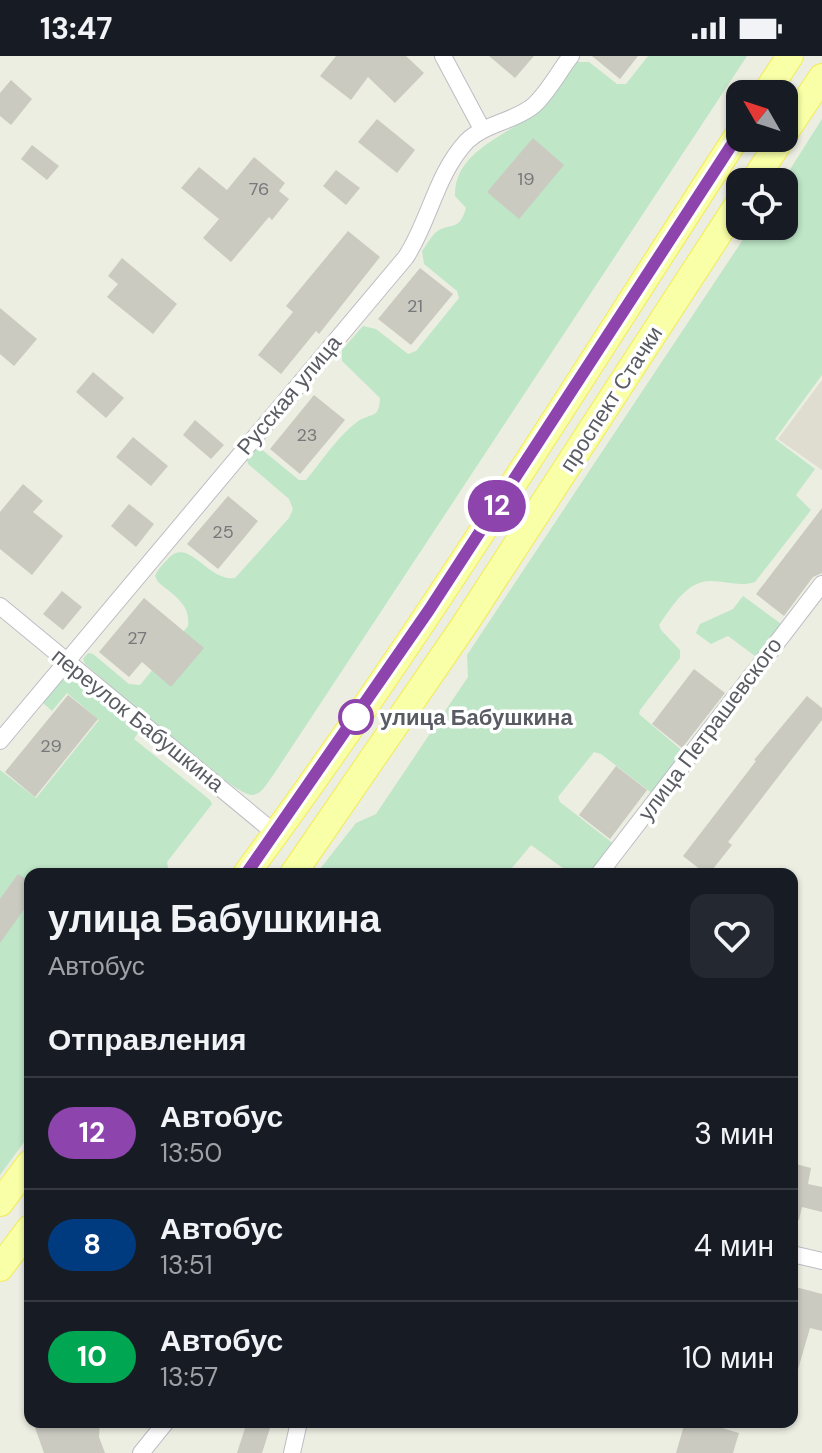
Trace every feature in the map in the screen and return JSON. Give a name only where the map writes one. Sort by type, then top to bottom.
[{"type":"main road","points":[[774,80],[790,56]]},
{"type":"main road","points":[[798,113],[822,77]]},
{"type":"main road","name":"проспект Стачки","points":[[250,868],[429,610],[727,152]]},
{"type":"main road","name":"проспект Стачки","points":[[297,868],[463,627],[726,223]]},
{"type":"main road","points":[[0,1203],[24,1171]]},
{"type":"main road","points":[[0,1268],[24,1236]]},
{"type":"street","points":[[443,56],[482,129]]},
{"type":"street","name":"Русская улица","points":[[0,741],[406,257],[445,171],[469,140],[482,129],[533,106],[571,56]]},
{"type":"street","name":"улица Петрашевского","points":[[604,868],[822,584]]},
{"type":"street","name":"переулок Бабушкина","points":[[0,606],[276,834]]},
{"type":"street","points":[[798,1255],[822,1261]]},
{"type":"street","points":[[141,1453],[161,1428]]},
{"type":"street","points":[[292,1453],[298,1428]]},
{"type":"shaded area","points":[[822,380],[822,470],[778,439]]},
{"type":"green space","points":[[648,56],[747,56],[731,80],[726,80],[726,88],[274,774],[256,794],[240,790],[170,737],[83,659],[88,653],[93,654],[129,684],[140,685],[188,626],[184,606],[155,576],[162,565],[175,553],[183,552],[216,573],[235,578],[289,518],[293,509],[289,499],[248,464],[247,459],[255,450],[261,449],[299,480],[306,480],[350,428],[376,413],[380,398],[342,361],[342,350],[363,326],[376,329],[408,354],[416,351],[459,298],[457,291],[424,264],[422,251],[435,233],[457,224],[463,216],[466,208],[455,196],[457,180],[473,155],[537,110],[577,62],[589,62],[617,84],[626,84]]},
{"type":"green space","points":[[822,119],[822,375],[775,439],[815,469],[796,495],[811,510],[755,582],[711,581],[694,585],[680,596],[659,625],[680,650],[680,658],[639,714],[685,753],[653,794],[601,754],[594,752],[558,797],[560,802],[615,845],[598,868],[563,868],[531,845],[512,868],[321,868],[356,823],[376,814],[468,677],[467,655],[743,240],[798,240],[798,168],[791,168]]},
{"type":"green space","points":[[743,596],[784,626],[759,659],[728,636],[711,644],[696,633],[700,624],[733,609]]},
{"type":"green space","points":[[66,671],[141,728],[134,739],[212,804],[167,862],[168,868],[24,868],[24,1142],[0,1175],[0,770],[36,798],[99,720],[67,693],[52,711],[42,702]]},
{"type":"building","points":[[336,56],[406,56],[424,73],[395,103],[368,77],[351,100],[320,76]]},
{"type":"building","points":[[489,56],[534,56],[515,78]]},
{"type":"building","points":[[592,56],[638,56],[620,79]]},
{"type":"building","points":[[11,80],[32,99],[11,125],[0,116],[0,93]]},
{"type":"building","points":[[377,119],[415,150],[397,173],[358,142]]},
{"type":"building","points":[[533,138],[564,165],[519,219],[487,192]]},
{"type":"building","points":[[32,145],[59,166],[47,180],[21,159]]},
{"type":"building","points":[[254,157],[285,183],[279,191],[289,199],[272,220],[269,217],[231,262],[203,238],[219,219],[181,188],[199,167],[227,190]]},
{"type":"building","points":[[336,170],[360,188],[346,205],[323,186]]},
{"type":"building","points":[[348,231],[380,257],[319,334],[316,331],[281,374],[258,355],[293,312],[286,306]]},
{"type":"building","points":[[122,258],[177,304],[153,334],[107,297],[118,284],[108,276]]},
{"type":"building","points":[[420,268],[453,294],[411,345],[378,319]]},
{"type":"building","points":[[0,308],[37,339],[14,366],[0,354]]},
{"type":"building","points":[[93,372],[124,398],[106,418],[76,392]]},
{"type":"building","points":[[314,395],[345,420],[300,474],[270,449]]},
{"type":"building","points":[[195,420],[224,445],[211,459],[183,435]]},
{"type":"building","points":[[133,437],[168,466],[151,486],[116,457]]},
{"type":"building","points":[[23,484],[43,501],[33,512],[63,536],[32,575],[0,549],[0,512]]},
{"type":"building","points":[[228,496],[258,521],[218,569],[187,544]]},
{"type":"building","points":[[129,504],[154,524],[136,547],[111,526]]},
{"type":"building","points":[[822,508],[822,573],[813,577],[784,616],[756,594]]},
{"type":"building","points":[[62,591],[82,607],[63,630],[43,614]]},
{"type":"building","points":[[144,598],[204,648],[171,687],[142,662],[129,677],[99,652]]},
{"type":"building","points":[[694,669],[725,693],[682,748],[652,724]]},
{"type":"building","points":[[68,695],[98,719],[35,797],[5,772]]},
{"type":"building","points":[[807,696],[822,708],[822,720],[728,842],[732,845],[714,868],[698,868],[683,856],[754,760]]},
{"type":"building","points":[[616,766],[647,790],[610,839],[579,815]]},
{"type":"building","points":[[18,874],[24,878],[24,909],[0,943],[0,899]]},
{"type":"building","points":[[798,1165],[811,1168],[808,1184],[822,1187],[822,1212],[802,1207],[799,1220]]},
{"type":"building","points":[[798,1288],[822,1294],[822,1331],[810,1328],[798,1370]]},
{"type":"building","points":[[35,1428],[100,1428],[99,1437],[105,1453],[44,1453]]},
{"type":"building","points":[[245,1428],[270,1428],[262,1453],[237,1453]]},
{"type":"building","points":[[683,1428],[722,1428],[739,1433],[733,1453],[676,1453]]},
{"type":"bus line","name":"12","points":[[250,868],[429,610],[727,152]]},
{"type":"place","name":"улица Бабушкина","points":[[356,717]]}]
